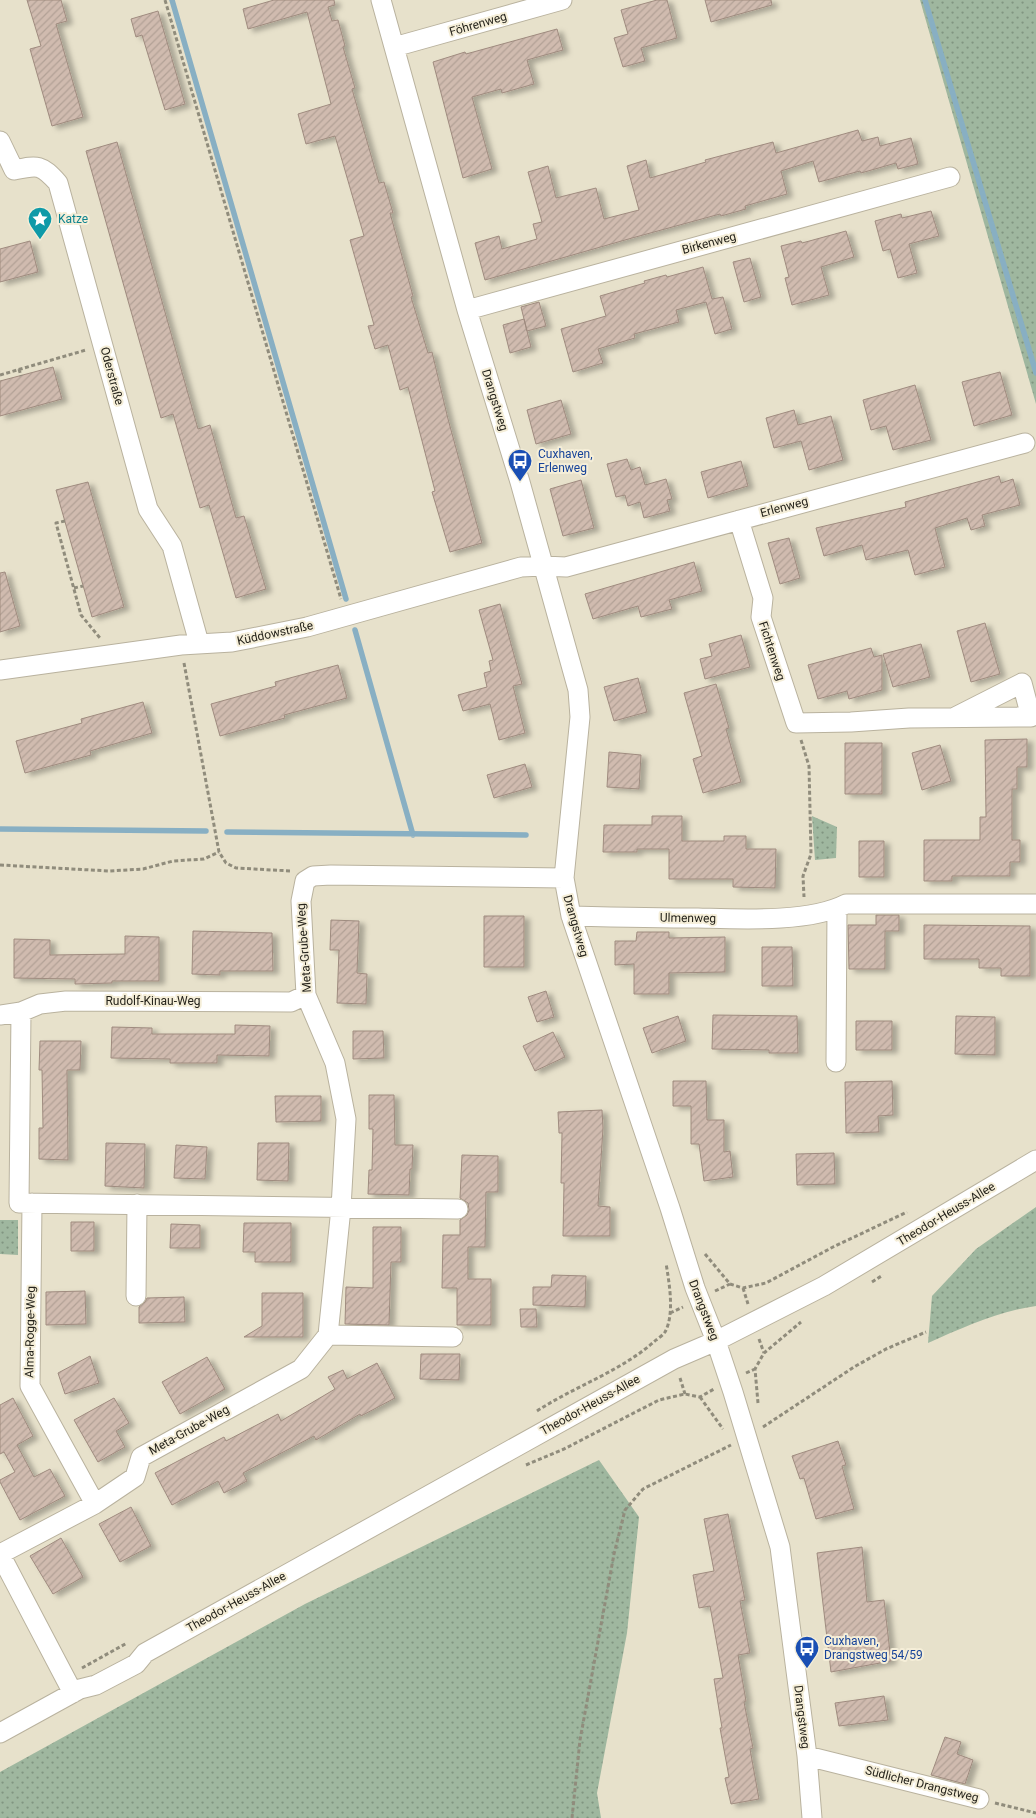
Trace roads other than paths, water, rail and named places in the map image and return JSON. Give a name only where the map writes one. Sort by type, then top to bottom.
[{"type":"street","name":"Drangstweg","points":[[381,0],[578,690],[580,717],[564,878],[571,916],[670,1208],[695,1288],[716,1342],[780,1547],[807,1756],[812,1818]]},
{"type":"street","name":"Föhrenweg","points":[[394,48],[562,0]]},
{"type":"street","name":"Oderstraße","points":[[0,141],[7,174],[34,166],[47,171],[58,183],[148,508],[172,546],[190,644]]},
{"type":"street","name":"Birkenweg","points":[[468,310],[950,177]]},
{"type":"street","name":"Erlenweg","points":[[543,566],[566,567],[1025,443]]},
{"type":"street","name":"Fichtenweg","points":[[739,520],[763,598],[761,617],[798,729],[956,717]]},
{"type":"street","name":"Küddowstraße","points":[[0,670],[190,644],[232,642],[307,627],[521,567],[543,566]]},
{"type":"street","name":"Meta-Grube-Weg","points":[[77,1691],[0,1554],[95,1504],[135,1477],[141,1456],[301,1369],[328,1335],[341,1208],[346,1119],[335,1063],[306,995],[300,901],[305,880],[313,876],[330,875],[564,878]]},
{"type":"street","name":"Ulmenweg","points":[[571,916],[763,919],[804,915],[837,908],[846,904],[1036,904]]},
{"type":"street","points":[[836,1062],[837,908]]},
{"type":"street","name":"Rudolf-Kinau-Weg","points":[[0,1015],[21,1012],[40,1004],[66,1001],[291,1002],[306,995]]},
{"type":"street","points":[[21,1012],[19,1203],[458,1209]]},
{"type":"street","name":"Theodor-Heuss-Allee","points":[[0,1732],[77,1691],[96,1685],[136,1664],[145,1653],[594,1402],[674,1359],[716,1342],[824,1286],[1036,1160]]},
{"type":"street","name":"Alma-Rogge-Weg","points":[[32,1203],[30,1386],[95,1504]]},
{"type":"street","points":[[136,1296],[137,1204]]},
{"type":"street","points":[[328,1335],[453,1337]]},
{"type":"street","name":"Südlicher Drangstweg","points":[[807,1756],[979,1799]]},
{"type":"waterway","points":[[172,0],[346,599]]},
{"type":"waterway","points":[[925,0],[1036,373]]},
{"type":"waterway","points":[[355,630],[413,835]]},
{"type":"waterway","points":[[0,829],[206,831]]},
{"type":"waterway","points":[[227,832],[526,835]]},
{"type":"place","name":"Katze","points":[[40,240]]},
{"type":"place","name":"Cuxhaven, Erlenweg","points":[[520,482]]},
{"type":"place","name":"Cuxhaven, Drangstweg 54/59","points":[[807,1669]]}]
